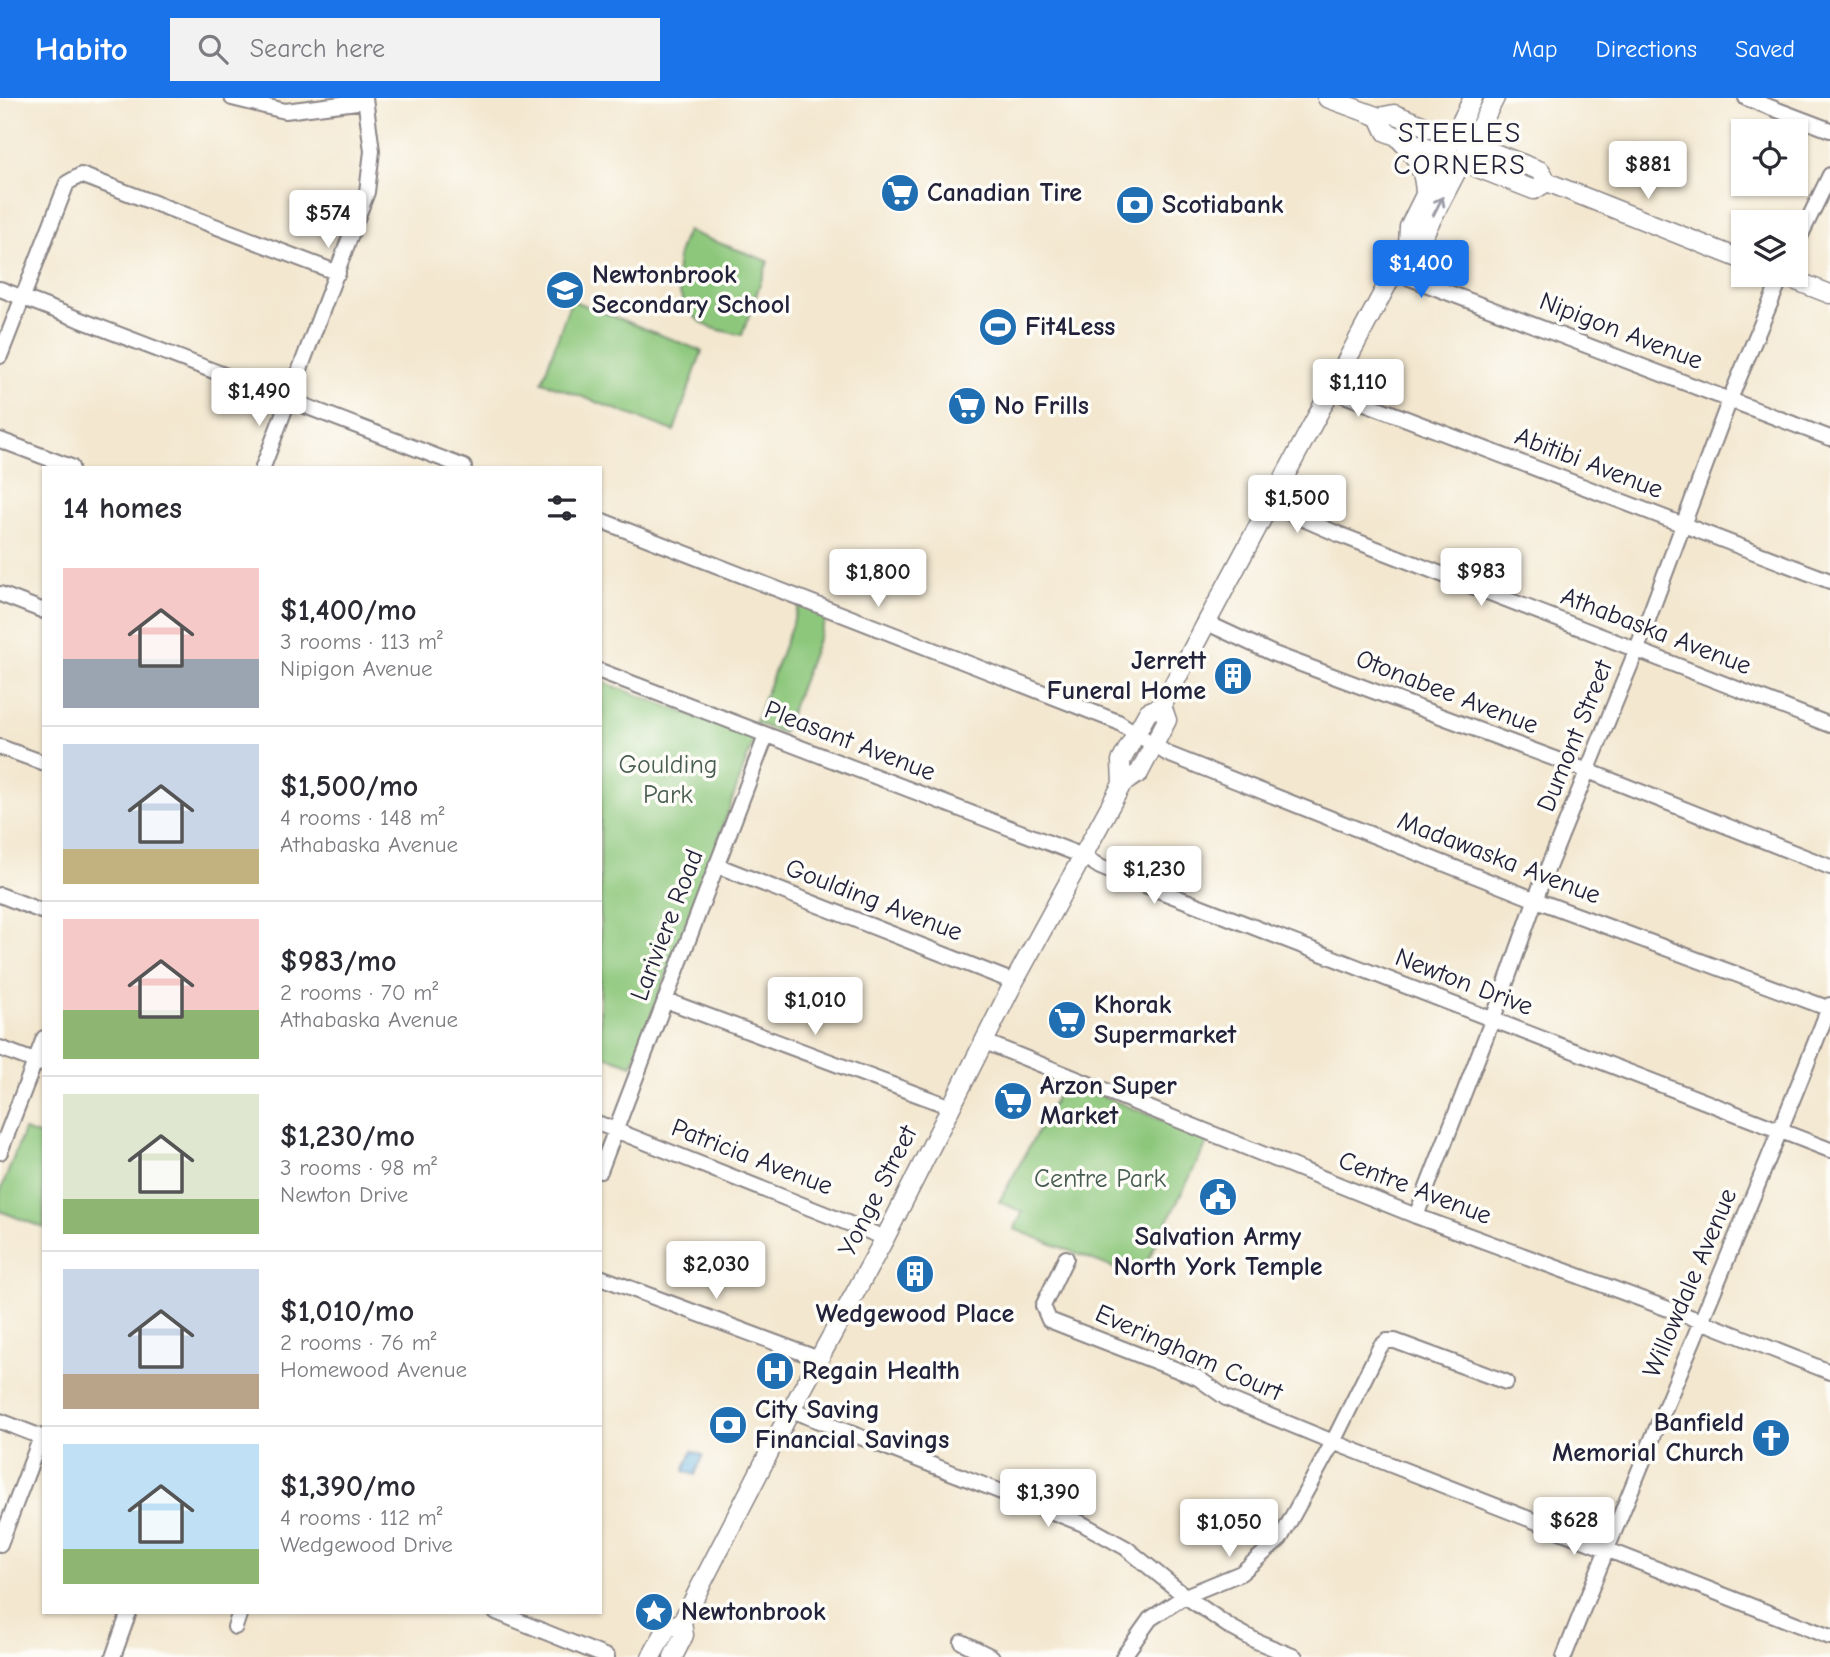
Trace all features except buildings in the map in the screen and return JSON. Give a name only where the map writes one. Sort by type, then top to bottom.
[{"type":"main road","points":[[1327,98],[1379,117],[1394,114],[1448,146]]},
{"type":"main road","name":"Yonge Street","points":[[1122,784],[1121,761],[1148,712],[1162,706],[1394,272],[1408,245],[1409,227],[1473,98]]},
{"type":"main road","name":"Yonge Street","points":[[1408,245],[1424,234],[1495,98]]},
{"type":"main road","points":[[1379,117],[1386,132],[1396,136],[1448,146],[1541,171],[1547,182],[1731,255]]},
{"type":"main road","points":[[1396,136],[1422,166],[1425,194]]},
{"type":"main road","points":[[1808,285],[1830,294]]},
{"type":"main road","name":"Yonge Street","points":[[673,1657],[684,1635],[682,1622],[791,1410],[885,1238],[1014,982],[1122,784],[1139,773],[1167,720],[1162,706]]},
{"type":"main road","name":"Yonge Street","points":[[651,1657],[667,1628],[682,1622]]},
{"type":"street","points":[[232,98],[285,111],[365,99],[372,151],[367,192],[263,466]]},
{"type":"street","points":[[1746,98],[1830,130]]},
{"type":"street","points":[[1808,220],[1830,174]]},
{"type":"street","points":[[0,356],[67,183],[81,175],[338,273]]},
{"type":"street","name":"Nipigon Avenue","points":[[1394,272],[1830,438]]},
{"type":"street","name":"Dumont Street","points":[[1416,1216],[1536,900],[1637,649],[1730,399],[1777,287]]},
{"type":"street","points":[[0,289],[461,466]]},
{"type":"street","name":"Abitibi Avenue","points":[[1331,390],[1830,581]]},
{"type":"street","points":[[0,440],[68,466]]},
{"type":"street","name":"Athabaska Avenue","points":[[1269,504],[1338,534],[1830,725]]},
{"type":"street","name":"Madawaska Avenue","points":[[602,521],[1118,722],[1168,754],[1536,900],[1830,1007]]},
{"type":"street","points":[[0,594],[42,610]]},
{"type":"street","name":"Otonabee Avenue","points":[[1205,622],[1274,654],[1588,771],[1830,866]]},
{"type":"street","name":"Pleasant Avenue","points":[[602,671],[1083,856]]},
{"type":"street","name":"Lariviere Road","points":[[602,1166],[766,736]]},
{"type":"street","points":[[0,747],[42,762]]},
{"type":"street","name":"Newton Drive","points":[[1083,856],[1111,872],[1830,1150]]},
{"type":"street","name":"Goulding Avenue","points":[[716,865],[1014,982]]},
{"type":"street","points":[[0,895],[42,911]]},
{"type":"street","points":[[665,1000],[951,1107]]},
{"type":"street","name":"Willowdale Avenue","points":[[1564,1657],[1605,1550],[1830,1007]]},
{"type":"street","name":"Centre Avenue","points":[[985,1042],[1416,1216],[1701,1321],[1830,1372]]},
{"type":"street","points":[[0,1048],[39,1063],[0,1153]]},
{"type":"street","name":"Patricia Avenue","points":[[602,1125],[885,1238]]},
{"type":"street","name":"Everingham Court","points":[[1066,1258],[1043,1306],[1049,1320],[1198,1378],[1226,1398],[1333,1442],[1830,1637]]},
{"type":"street","points":[[602,1278],[819,1359]]},
{"type":"street","points":[[1123,1657],[1150,1619],[1185,1597],[1241,1573],[1280,1539],[1333,1442],[1380,1347],[1387,1341],[1395,1341],[1506,1382]]},
{"type":"street","points":[[791,1410],[1081,1523],[1126,1548],[1185,1597],[1256,1642],[1295,1657]]},
{"type":"street","points":[[0,1421],[42,1438],[0,1544]]},
{"type":"street","points":[[113,1657],[129,1614]]},
{"type":"street","points":[[235,1627],[239,1614]]},
{"type":"street","points":[[501,1614],[607,1657]]},
{"type":"street","points":[[962,1642],[992,1657]]},
{"type":"green space","points":[[687,231],[768,261],[742,335],[710,327],[688,309],[678,285],[677,271],[678,257]]},
{"type":"green space","points":[[571,300],[702,351],[674,431],[542,382]]},
{"type":"green space","points":[[800,603],[828,613],[783,733],[755,723]]},
{"type":"green space","name":"Goulding Park","points":[[602,682],[754,739],[632,1065],[602,1055]]},
{"type":"green space","name":"Centre Park","points":[[1065,1081],[1209,1139],[1139,1278],[1014,1229],[1023,1212],[999,1202]]},
{"type":"green space","points":[[24,1130],[42,1136],[42,1227],[0,1211],[0,1193]]},
{"type":"water","points":[[692,1451],[703,1455],[695,1475],[684,1471]]},
{"type":"place","name":"Canadian Tire","points":[[900,193]]},
{"type":"place","name":"Scotiabank","points":[[1135,205]]},
{"type":"place","name":"Newtonbrook Secondary School","points":[[565,290]]},
{"type":"place","name":"Fit4Less","points":[[998,327]]},
{"type":"place","name":"No Frills","points":[[967,406]]},
{"type":"place","name":"Jerrett Funeral Home","points":[[1233,676]]},
{"type":"place","name":"Khorak Supermarket","points":[[1067,1020]]},
{"type":"place","name":"Arzon Super Market","points":[[1013,1101]]},
{"type":"place","name":"Salvation Army North York Temple","points":[[1218,1197]]},
{"type":"place","name":"Wedgewood Place","points":[[915,1274]]},
{"type":"place","name":"Regain Health","points":[[775,1371]]},
{"type":"place","name":"City Saving Financial Savings","points":[[728,1425]]},
{"type":"place","name":"Banfield Memorial Church","points":[[1771,1438]]},
{"type":"place","name":"Newtonbrook","points":[[654,1612]]},
{"type":"district","name":"STEELES CORNERS","points":[[1460,149]]}]
